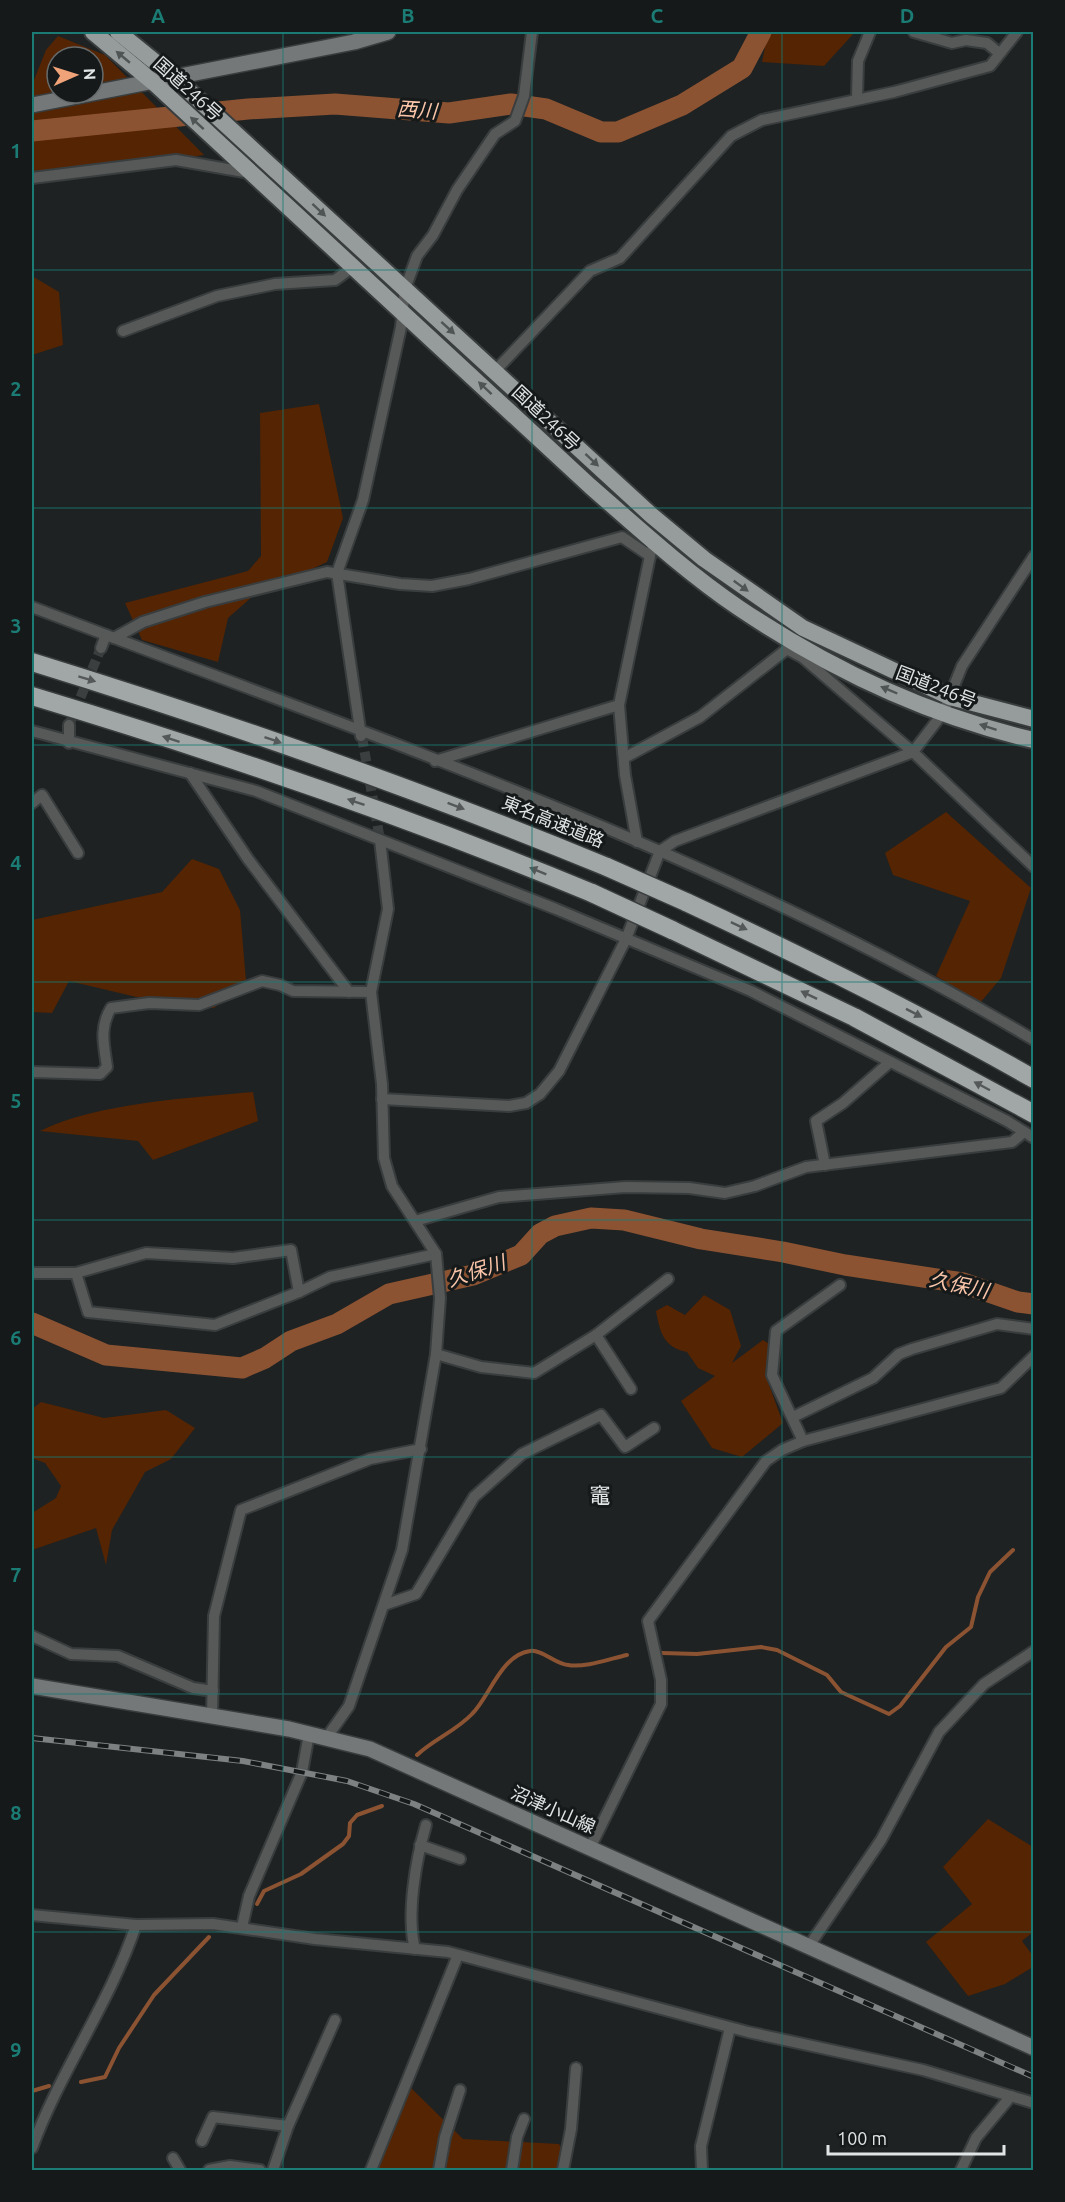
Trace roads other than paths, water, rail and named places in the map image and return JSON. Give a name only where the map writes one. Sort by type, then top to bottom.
[{"type":"highway","name":"国道246号","points":[[93,32],[158,87],[404,312],[651,549],[796,644],[864,680],[943,713],[1034,740]]},
{"type":"highway","name":"国道246号","points":[[118,32],[181,83],[651,515],[704,559],[803,628],[950,697],[1034,719]]},
{"type":"highway","name":"東名高速道路","points":[[32,662],[326,758],[607,867],[879,994],[1034,1079]]},
{"type":"highway","points":[[32,696],[217,754],[421,825],[592,893],[854,1017],[1034,1113]]},
{"type":"main road","points":[[32,105],[181,83],[355,37],[388,32]]},
{"type":"main road","name":"沼津小山線","points":[[32,1686],[327,1737],[370,1749],[1034,2048]]},
{"type":"street","points":[[361,734],[337,573],[363,500],[404,312],[405,289],[417,256],[434,235],[457,190],[495,134],[515,121],[524,96],[532,32]]},
{"type":"street","points":[[856,98],[858,61],[870,32]]},
{"type":"street","points":[[914,32],[952,43],[966,40],[987,43],[999,53]]},
{"type":"street","points":[[495,371],[590,270],[620,258],[731,136],[762,120],[856,98],[894,92],[990,66],[1017,32]]},
{"type":"street","points":[[32,178],[177,160],[253,173]]},
{"type":"street","points":[[123,331],[217,296],[275,284],[334,280],[354,266]]},
{"type":"street","points":[[100,648],[110,637],[143,622],[205,602],[327,572],[400,584],[432,586],[469,579],[622,537],[651,549],[619,705],[624,758],[637,842]]},
{"type":"street","points":[[382,1099],[509,1106],[526,1103],[540,1094],[559,1071],[626,939],[660,851],[675,841],[913,752],[943,713],[962,666],[1034,556]]},
{"type":"street","points":[[32,607],[361,734],[435,760],[660,851],[822,925],[1034,1040]]},
{"type":"street","points":[[624,758],[700,717],[787,649],[802,657],[913,752],[1034,867]]},
{"type":"street","points":[[435,760],[619,705]]},
{"type":"street","points":[[69,725],[69,742]]},
{"type":"street","points":[[32,731],[256,791],[626,939],[751,991],[1029,1135]]},
{"type":"street","points":[[189,773],[241,850],[349,992]]},
{"type":"street","points":[[32,803],[42,795],[78,853]]},
{"type":"street","points":[[327,1737],[349,1706],[402,1550],[436,1354],[440,1298],[436,1254],[392,1186],[386,1171],[382,1099],[370,992],[388,909],[380,840]]},
{"type":"street","points":[[32,1072],[100,1074],[107,1067],[102,1036],[105,1018],[111,1008],[150,1003],[199,1005],[262,981],[280,985],[292,991],[370,992]]},
{"type":"street","points":[[825,1165],[816,1121],[843,1103],[890,1062]]},
{"type":"street","points":[[415,1221],[499,1197],[626,1187],[689,1188],[725,1193],[755,1186],[806,1167],[1012,1142],[1029,1135]]},
{"type":"street","points":[[32,1273],[76,1273],[146,1253],[233,1258],[291,1250],[299,1292]]},
{"type":"street","points":[[76,1273],[88,1312],[215,1325],[299,1292],[330,1277],[436,1254]]},
{"type":"street","points":[[436,1354],[481,1366],[534,1372],[597,1335],[668,1279]]},
{"type":"street","points":[[803,1441],[772,1375],[776,1331],[840,1285]]},
{"type":"street","points":[[793,1417],[873,1378],[899,1354],[912,1349],[997,1324],[1034,1329]]},
{"type":"street","points":[[597,1335],[631,1389]]},
{"type":"street","points":[[590,1848],[661,1704],[661,1680],[648,1621],[766,1461],[782,1450],[803,1441],[1001,1388],[1034,1356]]},
{"type":"street","points":[[384,1605],[416,1594],[474,1497],[522,1454],[602,1415],[625,1448],[654,1428]]},
{"type":"street","points":[[212,1717],[214,1616],[241,1510],[370,1459],[421,1449]]},
{"type":"street","points":[[32,1636],[71,1654],[118,1656],[149,1667],[193,1688],[213,1691]]},
{"type":"street","points":[[809,1946],[881,1840],[939,1732],[984,1684],[1034,1651]]},
{"type":"street","points":[[242,1927],[249,1896],[302,1772],[309,1734]]},
{"type":"street","points":[[416,1949],[411,1932],[420,1845],[426,1825]]},
{"type":"street","points":[[420,1845],[460,1859]]},
{"type":"street","points":[[32,1915],[136,1925],[213,1924],[315,1939],[458,1954],[730,2028],[923,2070],[1034,2103]]},
{"type":"street","points":[[32,2148],[63,2078],[121,1969],[136,1925]]},
{"type":"street","points":[[371,2170],[458,1954]]},
{"type":"street","points":[[273,2170],[288,2126],[335,2020]]},
{"type":"street","points":[[702,2170],[701,2146],[730,2028]]},
{"type":"street","points":[[563,2170],[571,2129],[576,2068]]},
{"type":"street","points":[[439,2170],[445,2137],[460,2090]]},
{"type":"street","points":[[961,2170],[976,2138],[1011,2096]]},
{"type":"street","points":[[202,2141],[213,2117],[288,2126]]},
{"type":"street","points":[[512,2170],[517,2137],[524,2119]]},
{"type":"street","points":[[173,2158],[180,2170]]},
{"type":"street","points":[[209,2170],[230,2166],[260,2170]]},
{"type":"waterway","name":"西川","points":[[32,131],[248,109],[335,104],[449,113],[511,104],[546,109],[601,132],[618,132],[682,105],[742,68],[761,32]]},
{"type":"waterway","name":"久保川","points":[[32,1323],[106,1355],[242,1368],[265,1358],[291,1341],[337,1324],[389,1294],[473,1275],[521,1255],[540,1234],[555,1226],[591,1218],[624,1220],[701,1239],[963,1283],[1018,1302],[1034,1304]]},
{"type":"waterway","points":[[662,1653],[697,1654],[761,1647],[777,1650],[827,1675],[841,1692],[889,1714],[900,1706],[946,1647],[971,1627],[978,1597],[990,1572],[1013,1550]]},
{"type":"waterway","points":[[417,1755],[472,1714],[504,1668],[520,1654],[535,1651],[563,1664],[575,1666],[627,1655]]},
{"type":"waterway","points":[[257,1904],[264,1891],[301,1874],[343,1844],[349,1836],[350,1823],[357,1815],[382,1806]]},
{"type":"waterway","points":[[81,2082],[105,2077],[119,2048],[154,1995],[209,1937]]},
{"type":"waterway","points":[[32,2091],[49,2086]]},
{"type":"tunnel","points":[[69,725],[101,648]]},
{"type":"tunnel","points":[[362,737],[380,840]]},
{"type":"railway","points":[[32,1738],[243,1761],[347,1781],[414,1804],[1034,2077]]},
{"type":"district","name":"竈","points":[[600,1496]]}]
